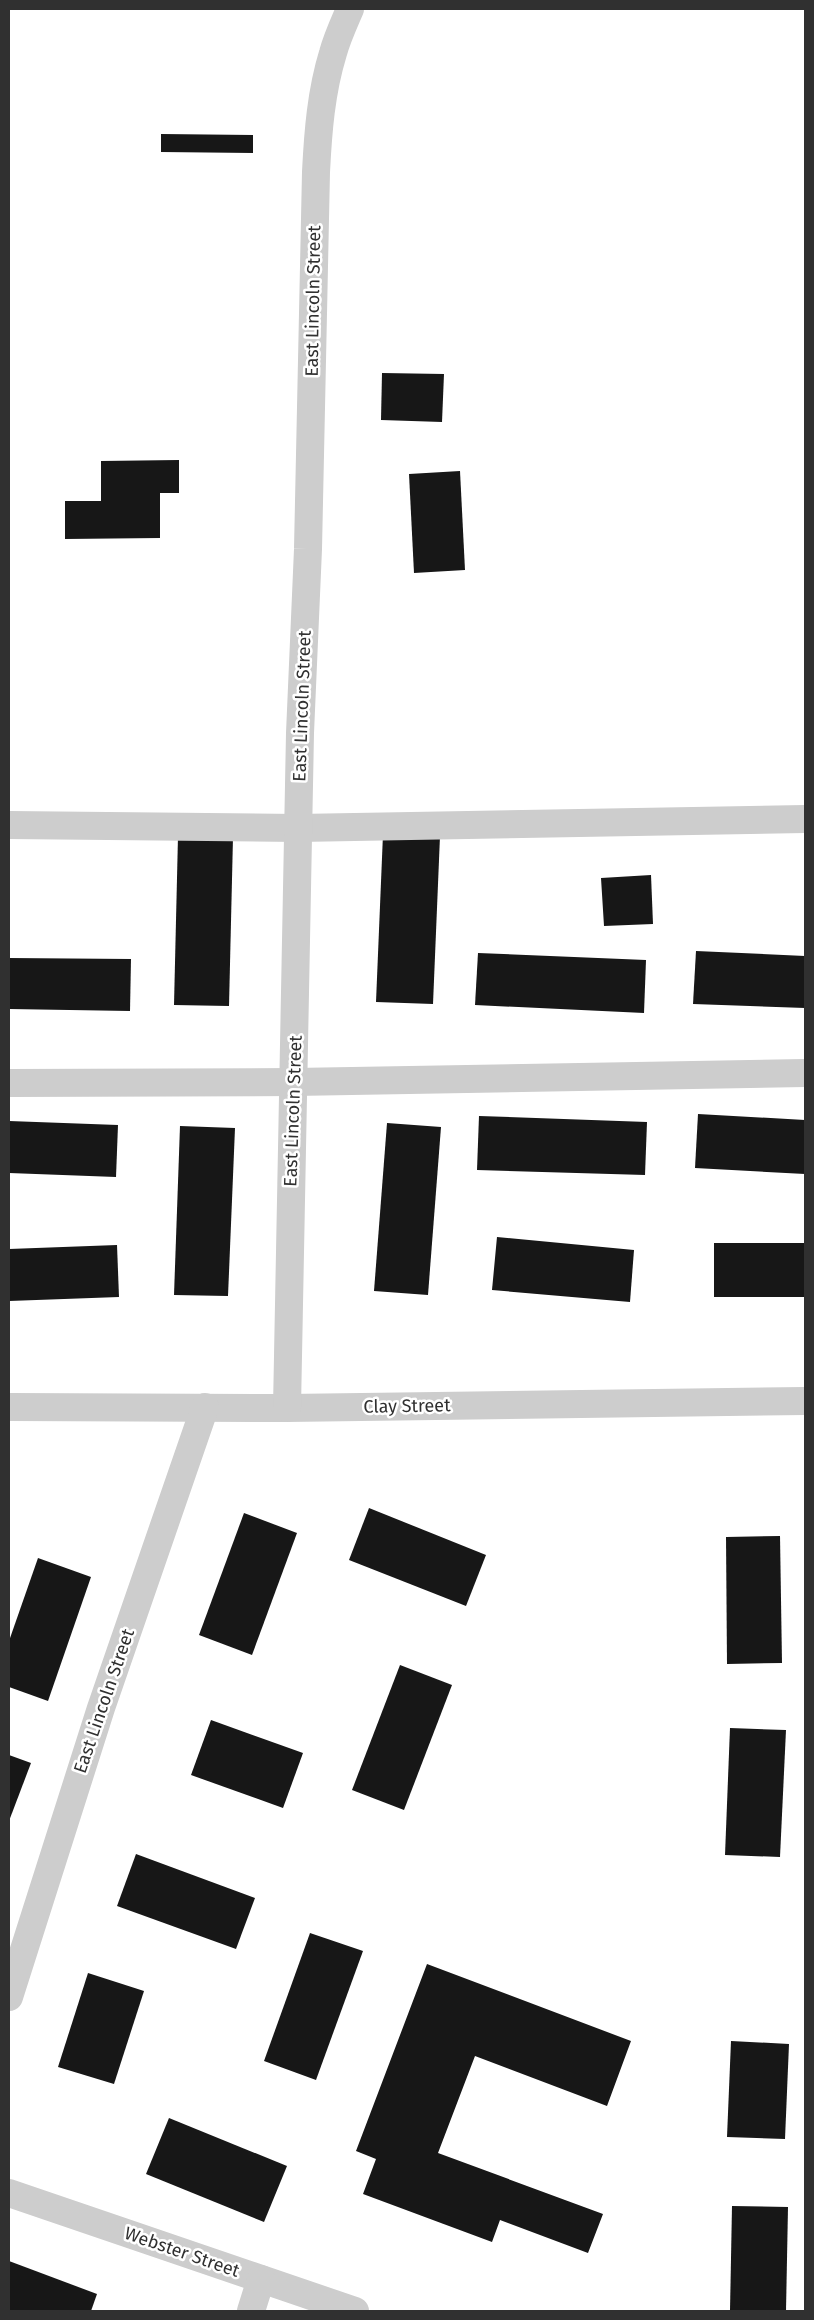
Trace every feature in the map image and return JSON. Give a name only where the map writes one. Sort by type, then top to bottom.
[{"type":"street","name":"East Lincoln Street","points":[[287,1408],[300,733],[308,549],[316,164],[319,120],[326,81],[333,52],[350,9]]},
{"type":"street","points":[[9,825],[298,828],[805,819]]},
{"type":"street","points":[[9,1083],[294,1082],[805,1073]]},
{"type":"street","name":"Clay Street","points":[[9,1407],[287,1408],[805,1401]]},
{"type":"street","name":"East Lincoln Street","points":[[9,1997],[101,1708],[205,1407]]},
{"type":"street","name":"Webster Street","points":[[9,2193],[355,2311]]},
{"type":"street","points":[[251,2311],[261,2279]]},
{"type":"building","points":[[161,134],[253,135],[253,153],[161,152]]},
{"type":"building","points":[[382,373],[444,374],[442,422],[381,420]]},
{"type":"building","points":[[179,460],[179,493],[160,493],[160,538],[65,539],[65,501],[101,501],[101,461]]},
{"type":"building","points":[[460,471],[465,570],[414,573],[409,474]]},
{"type":"building","points":[[383,834],[440,836],[433,1004],[376,1002]]},
{"type":"building","points":[[178,836],[233,837],[229,1006],[174,1005]]},
{"type":"building","points":[[651,875],[653,924],[604,926],[601,878]]},
{"type":"building","points":[[696,951],[805,956],[805,1008],[693,1004]]},
{"type":"building","points":[[478,953],[646,960],[644,1013],[475,1005]]},
{"type":"building","points":[[9,958],[131,959],[130,1011],[9,1009]]},
{"type":"building","points":[[698,1114],[805,1120],[805,1174],[695,1168]]},
{"type":"building","points":[[479,1116],[647,1122],[645,1175],[477,1170]]},
{"type":"building","points":[[9,1121],[118,1125],[116,1177],[9,1173]]},
{"type":"building","points":[[387,1123],[441,1127],[428,1295],[374,1291]]},
{"type":"building","points":[[180,1126],[235,1128],[228,1296],[174,1295]]},
{"type":"building","points":[[497,1237],[634,1250],[630,1302],[492,1290]]},
{"type":"building","points":[[714,1243],[805,1243],[805,1297],[714,1297]]},
{"type":"building","points":[[117,1245],[119,1297],[9,1301],[9,1249]]},
{"type":"building","points":[[369,1508],[486,1555],[466,1606],[349,1560]]},
{"type":"building","points":[[244,1513],[297,1533],[252,1655],[199,1635]]},
{"type":"building","points":[[780,1536],[782,1663],[727,1664],[726,1537]]},
{"type":"building","points":[[38,1558],[91,1577],[48,1701],[9,1687],[9,1641]]},
{"type":"building","points":[[400,1665],[452,1685],[404,1810],[352,1790]]},
{"type":"building","points":[[211,1720],[303,1753],[283,1808],[191,1775]]},
{"type":"building","points":[[730,1728],[786,1730],[780,1857],[725,1855]]},
{"type":"building","points":[[9,1755],[31,1763],[9,1821]]},
{"type":"building","points":[[136,1854],[255,1898],[236,1949],[117,1906]]},
{"type":"building","points":[[310,1933],[363,1951],[316,2080],[264,2061]]},
{"type":"building","points":[[427,1964],[631,2041],[607,2106],[475,2056],[438,2153],[603,2214],[588,2253],[500,2220],[492,2242],[363,2194],[376,2159],[356,2151]]},
{"type":"building","points":[[88,1973],[144,1991],[114,2084],[58,2067]]},
{"type":"building","points":[[731,2041],[789,2044],[785,2139],[727,2137]]},
{"type":"building","points":[[169,2118],[287,2166],[264,2222],[146,2174]]},
{"type":"building","points":[[732,2206],[788,2207],[786,2311],[730,2311]]},
{"type":"building","points":[[9,2261],[97,2294],[91,2311],[9,2311]]}]
